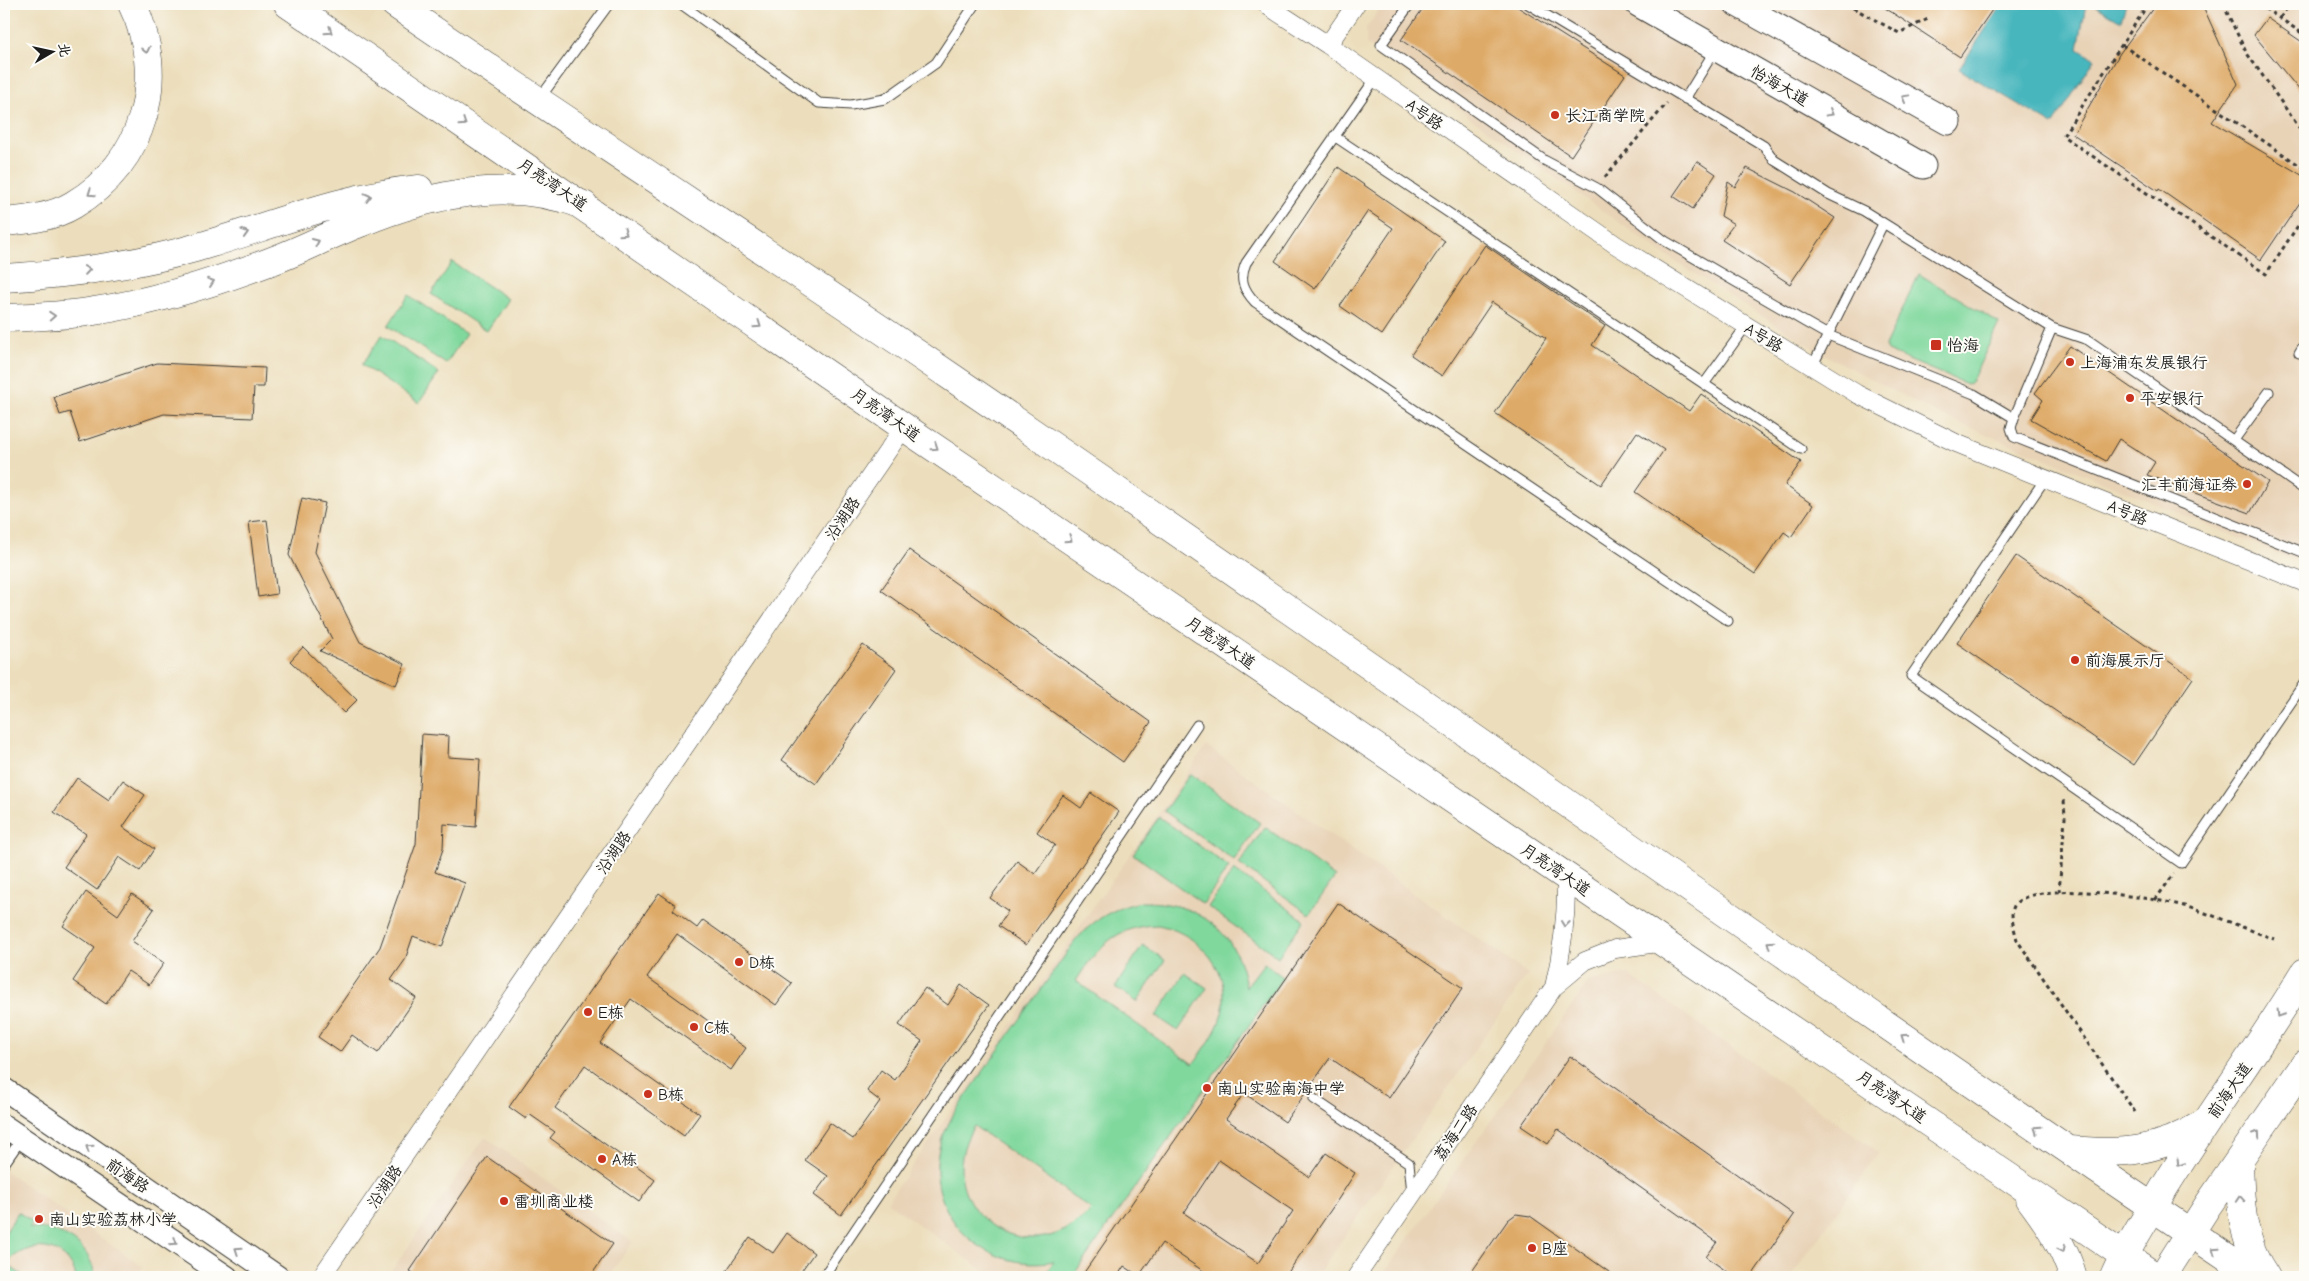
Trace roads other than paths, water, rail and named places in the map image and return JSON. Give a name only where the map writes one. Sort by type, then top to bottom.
[{"type":"main road","points":[[4,222],[46,216],[72,206],[97,189],[118,168],[133,144],[145,114],[149,84],[148,56],[139,18],[132,4]]},
{"type":"main road","name":"月亮湾大道","points":[[288,4],[584,205],[904,427],[2015,1180],[2119,1266],[2156,1277]]},
{"type":"main road","points":[[395,4],[537,102],[948,374],[2067,1150],[2256,1277]]},
{"type":"main road","name":"怡海大道","points":[[1638,4],[1923,166]]},
{"type":"main road","points":[[1741,5],[1948,122]]},
{"type":"main road","points":[[4,278],[44,276],[122,265],[193,249],[354,201],[391,192],[444,187],[533,191],[584,205]]},
{"type":"main road","points":[[4,318],[52,317],[95,312],[194,288],[272,262],[381,215],[440,197],[483,190]]},
{"type":"main road","name":"前海大道","points":[[2119,1266],[2206,1122],[2265,1037],[2305,972]]},
{"type":"main road","points":[[2162,1277],[2190,1232],[2305,1064]]},
{"type":"main road","points":[[2067,1150],[2118,1154],[2144,1149],[2169,1143],[2206,1122]]},
{"type":"main road","points":[[2239,1160],[2243,1222],[2251,1251],[2266,1277]]},
{"type":"main road","points":[[2015,1180],[2048,1223],[2062,1248],[2073,1277]]},
{"type":"street","points":[[1328,45],[1356,4]]},
{"type":"street","name":"A号路","points":[[1268,6],[1328,45],[1374,79],[1616,246],[1812,367],[1915,425],[2305,583]]},
{"type":"street","name":"沿湖路","points":[[321,1277],[904,427]]},
{"type":"street","name":"荔海二路","points":[[1554,987],[1562,953],[1567,913],[1566,876]]},
{"type":"street","name":"荔海二路","points":[[1356,1277],[1554,987],[1585,961],[1615,949],[1664,942]]},
{"type":"street","name":"前海路","points":[[4,1090],[278,1277]]},
{"type":"street","name":"前海路","points":[[13,1132],[227,1277]]},
{"type":"lane","points":[[537,102],[609,4]]},
{"type":"lane","points":[[681,4],[819,103],[851,105],[886,99],[936,63],[975,4]]},
{"type":"lane","points":[[1410,4],[1381,45],[1544,160],[1597,188],[1665,240],[1828,335],[1974,394],[2014,418]]},
{"type":"lane","points":[[1528,4],[1764,146],[1774,160],[1820,190],[1884,224],[2052,328],[2088,340],[2305,490]]},
{"type":"lane","points":[[1685,99],[1716,48]]},
{"type":"lane","points":[[1374,79],[1246,262],[1242,274],[1246,292],[1255,302],[1728,622]]},
{"type":"lane","points":[[1334,136],[1800,449]]},
{"type":"lane","points":[[1812,367],[1884,224]]},
{"type":"lane","points":[[1704,384],[1746,326]]},
{"type":"lane","points":[[2052,328],[2014,418],[2012,433],[2018,441],[2305,553]]},
{"type":"lane","points":[[2299,353],[2305,343]]},
{"type":"lane","points":[[2234,440],[2268,392]]},
{"type":"lane","points":[[2045,479],[1911,676],[2181,863],[2305,682]]},
{"type":"lane","points":[[823,1277],[1197,725]]},
{"type":"lane","points":[[1314,1099],[1409,1163],[1412,1195]]},
{"type":"lane","points":[[4,1164],[13,1132]]},
{"type":"water","points":[[2002,4],[2086,4],[2078,49],[2095,59],[2053,125],[1959,69]]},
{"type":"water","points":[[2092,4],[2126,4],[2121,21]]},
{"type":"place","name":"长江商学院","points":[[1555,115]]},
{"type":"place","name":"怡海","points":[[1936,345]]},
{"type":"place","name":"上海浦东发展银行","points":[[2070,362]]},
{"type":"place","name":"平安银行","points":[[2130,398]]},
{"type":"place","name":"汇丰前海证券","points":[[2247,484]]},
{"type":"place","name":"前海展示厅","points":[[2075,660]]},
{"type":"place","name":"D栋","points":[[739,962]]},
{"type":"place","name":"E栋","points":[[588,1012]]},
{"type":"place","name":"C栋","points":[[694,1027]]},
{"type":"place","name":"南山实验南海中学","points":[[1207,1088]]},
{"type":"place","name":"B栋","points":[[648,1094]]},
{"type":"place","name":"A栋","points":[[602,1159]]},
{"type":"place","name":"雷圳商业楼","points":[[504,1201]]},
{"type":"place","name":"南山实验荔林小学","points":[[39,1219]]},
{"type":"place","name":"B座","points":[[1532,1248]]}]
